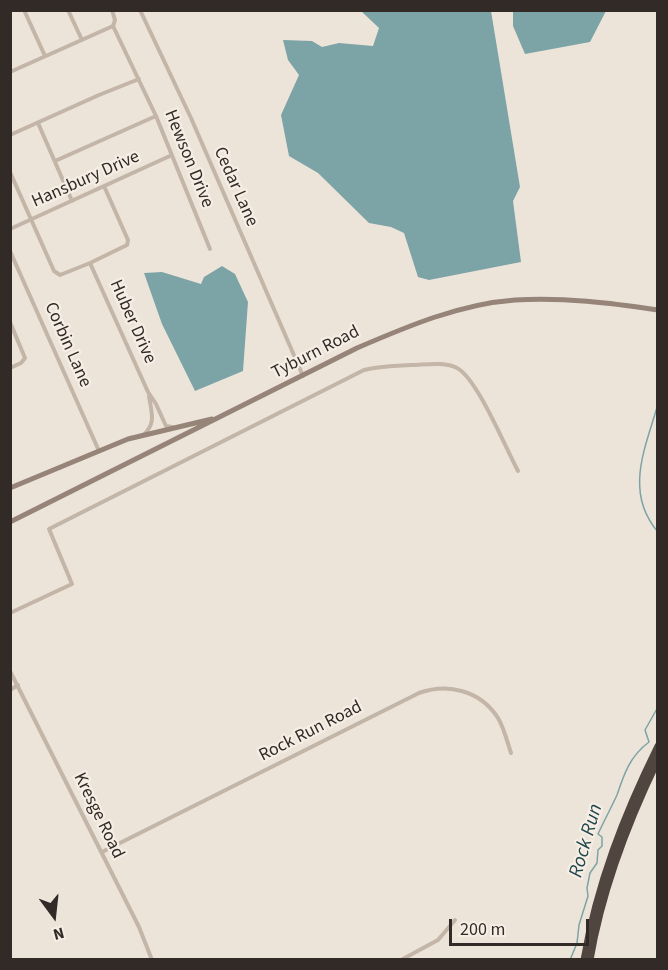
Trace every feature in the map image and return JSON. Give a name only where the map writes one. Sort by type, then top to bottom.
[{"type":"highway","points":[[584,960],[593,915],[612,850],[657,746]]},
{"type":"highway","points":[[590,960],[612,868],[657,760]]},
{"type":"main road","name":"Tyburn Road","points":[[10,522],[303,376],[398,330],[430,318],[481,305],[514,300],[567,300],[657,310]]},
{"type":"main road","points":[[10,488],[143,435],[223,417]]},
{"type":"street","points":[[24,10],[45,56]]},
{"type":"street","points":[[68,10],[82,40]]},
{"type":"street","points":[[10,72],[113,26],[116,20],[112,10]]},
{"type":"street","name":"Cedar Lane","points":[[140,10],[191,118],[303,376]]},
{"type":"street","name":"Hewson Drive","points":[[113,26],[140,79],[210,249]]},
{"type":"street","points":[[10,135],[140,79]]},
{"type":"street","points":[[55,161],[156,116]]},
{"type":"street","points":[[38,123],[72,201]]},
{"type":"street","name":"Hansbury Drive","points":[[10,229],[172,155]]},
{"type":"street","points":[[10,172],[57,274],[62,275],[127,245],[128,240],[104,186]]},
{"type":"street","name":"Corbin Lane","points":[[10,251],[99,451]]},
{"type":"street","name":"Huber Drive","points":[[90,263],[148,392],[166,426],[173,428]]},
{"type":"street","points":[[10,322],[25,356],[25,360],[10,368]]},
{"type":"street","points":[[10,613],[72,584],[49,529],[364,370],[379,366],[430,365],[451,366],[460,370],[476,388],[518,471]]},
{"type":"street","name":"Huber Drive","points":[[143,435],[153,422],[148,392]]},
{"type":"street","name":"Kresge Road","points":[[10,671],[140,928],[152,960]]},
{"type":"street","points":[[10,690],[18,685]]},
{"type":"street","name":"Rock Run Road","points":[[102,852],[426,691],[440,688],[458,689],[481,699],[497,717],[511,753]]},
{"type":"street","points":[[401,960],[438,940],[456,920]]},
{"type":"water","points":[[513,10],[606,11],[590,42],[525,54],[513,26]]},
{"type":"water","points":[[361,11],[491,11],[520,187],[513,201],[521,262],[429,280],[418,277],[404,233],[391,227],[369,223],[318,173],[289,156],[281,115],[299,75],[288,60],[283,40],[312,41],[322,47],[339,43],[373,46],[379,28]]},
{"type":"water","points":[[222,266],[235,274],[248,302],[243,371],[195,391],[162,324],[144,273],[162,272],[201,284],[204,277]]},
{"type":"waterway","name":"Rock Run","points":[[658,404],[640,470],[642,501],[648,517],[658,532]]},
{"type":"waterway","name":"Rock Run","points":[[570,960],[577,943],[579,925],[588,896],[590,873],[597,863],[598,850],[602,846],[602,837],[598,834],[628,766],[642,747],[649,742],[645,730],[658,707]]}]
